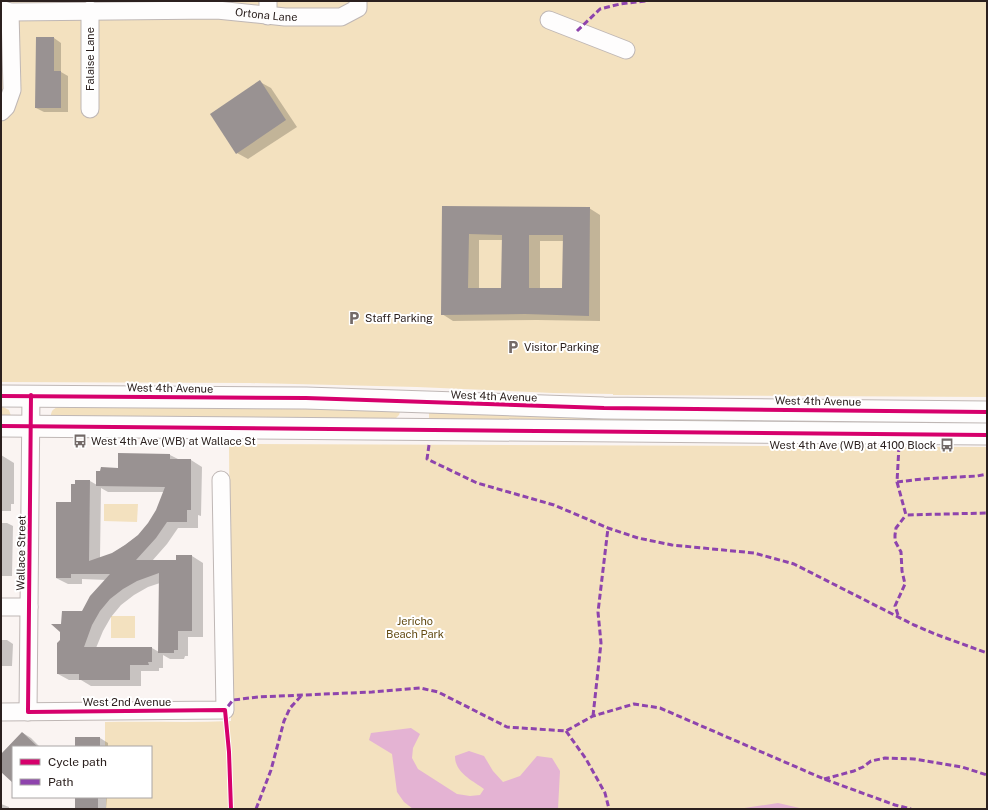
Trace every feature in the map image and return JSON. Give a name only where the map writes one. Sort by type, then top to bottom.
[{"type":"main road","name":"West 4th Avenue","points":[[1,396],[306,398],[604,408],[987,412]]},
{"type":"main road","points":[[1,426],[987,434]]},
{"type":"street","name":"Ortona Lane","points":[[6,11],[217,10],[268,8],[340,17],[358,8],[358,1]]},
{"type":"street","name":"Falaise Lane","points":[[90,10],[90,108]]},
{"type":"street","points":[[1,112],[6,107],[12,90],[6,11]]},
{"type":"street","points":[[549,20],[626,50]]},
{"type":"street","name":"Wallace Street","points":[[28,712],[31,395]]},
{"type":"street","name":"West 2nd Avenue","points":[[1,712],[225,710],[221,480]]},
{"type":"street","points":[[1,607],[29,607]]},
{"type":"green space","points":[[1,1],[987,1],[987,397],[613,395],[417,387],[250,383],[1,382]]},
{"type":"green space","points":[[1,406],[9,410],[11,416],[1,420]]},
{"type":"green space","points":[[60,407],[398,410],[400,412],[394,420],[51,416],[53,410]]},
{"type":"green space","points":[[429,412],[987,419],[987,428],[429,422]]},
{"type":"green space","name":"Jericho Beach Park","points":[[229,444],[987,447],[987,809],[106,809],[106,798],[152,798],[152,746],[105,746],[105,722],[231,721]]},
{"type":"green space","points":[[104,504],[138,504],[137,522],[104,521]]},
{"type":"green space","points":[[111,616],[135,616],[135,638],[111,638]]},
{"type":"shaded area","points":[[411,728],[420,734],[413,748],[412,758],[418,769],[457,794],[470,796],[480,795],[484,789],[461,772],[455,756],[469,751],[484,756],[493,771],[503,782],[520,776],[537,756],[552,758],[560,771],[558,809],[413,809],[404,802],[397,792],[392,754],[369,740],[371,733]]},
{"type":"shaded area","points":[[778,803],[804,809],[738,809]]},
{"type":"building","points":[[36,37],[54,37],[54,71],[61,71],[61,108],[35,108]]},
{"type":"building","points":[[260,80],[286,120],[236,154],[210,114]]},
{"type":"building","points":[[442,206],[590,207],[589,316],[525,314],[441,315]],"holes":[[[469,234],[502,235],[501,288],[468,288]],[[529,235],[563,235],[562,288],[529,288]]]},
{"type":"building","points":[[118,453],[170,454],[170,459],[191,459],[191,510],[187,510],[187,522],[167,522],[156,538],[136,560],[176,560],[176,555],[192,555],[192,631],[178,631],[178,650],[174,650],[174,653],[158,653],[159,573],[137,581],[110,599],[100,611],[92,625],[84,647],[152,647],[152,662],[148,662],[149,665],[130,665],[130,680],[79,680],[79,674],[57,674],[57,643],[60,640],[60,632],[51,624],[61,624],[62,611],[82,611],[90,596],[110,574],[71,574],[71,578],[56,578],[56,502],[71,502],[71,484],[75,484],[75,480],[90,480],[89,561],[112,553],[138,535],[156,510],[165,487],[96,486],[96,471],[100,471],[101,467],[118,468]]},
{"type":"building","points":[[22,732],[37,746],[12,746],[12,782],[1,772],[1,754]]},
{"type":"building","points":[[75,737],[100,737],[100,746],[75,746]]},
{"type":"building","points":[[75,798],[98,798],[98,809],[75,809]]},
{"type":"marked path","points":[[577,31],[600,9],[620,4],[646,1]]},
{"type":"marked path","points":[[429,445],[427,459],[477,483],[554,505],[608,528],[638,538],[672,545],[754,553],[794,564],[914,625],[987,653]]},
{"type":"marked path","points":[[899,446],[897,482],[906,515],[987,513]]},
{"type":"marked path","points":[[897,482],[987,474]]},
{"type":"marked path","points":[[898,615],[895,606],[905,584],[902,571],[901,552],[895,541],[895,535],[896,528],[906,515]]},
{"type":"marked path","points":[[593,716],[601,643],[598,612],[608,528]]},
{"type":"marked path","points":[[226,714],[225,710],[233,700],[258,697],[372,692],[420,688],[438,692],[507,727],[566,731],[593,716],[634,704],[660,708],[824,779],[895,805],[911,809]]},
{"type":"marked path","points":[[256,809],[271,770],[284,721],[290,708],[302,695]]},
{"type":"marked path","points":[[566,731],[586,759],[605,793],[609,809]]},
{"type":"marked path","points":[[824,779],[854,771],[871,761],[885,758],[914,759],[962,767],[987,775]]},
{"type":"cycle path","points":[[31,395],[28,712],[225,710],[229,752],[231,809]]},
{"type":"cycle path","points":[[1,396],[306,398],[604,408],[987,412]]},
{"type":"cycle path","points":[[1,426],[987,435]]},
{"type":"place","name":"Staff Parking","points":[[354,318]]},
{"type":"place","name":"Visitor Parking","points":[[513,347]]},
{"type":"place","name":"West 4th Ave (WB) at Wallace St","points":[[80,441]]},
{"type":"place","name":"West 4th Ave (WB) at 4100 Block","points":[[947,445]]}]
